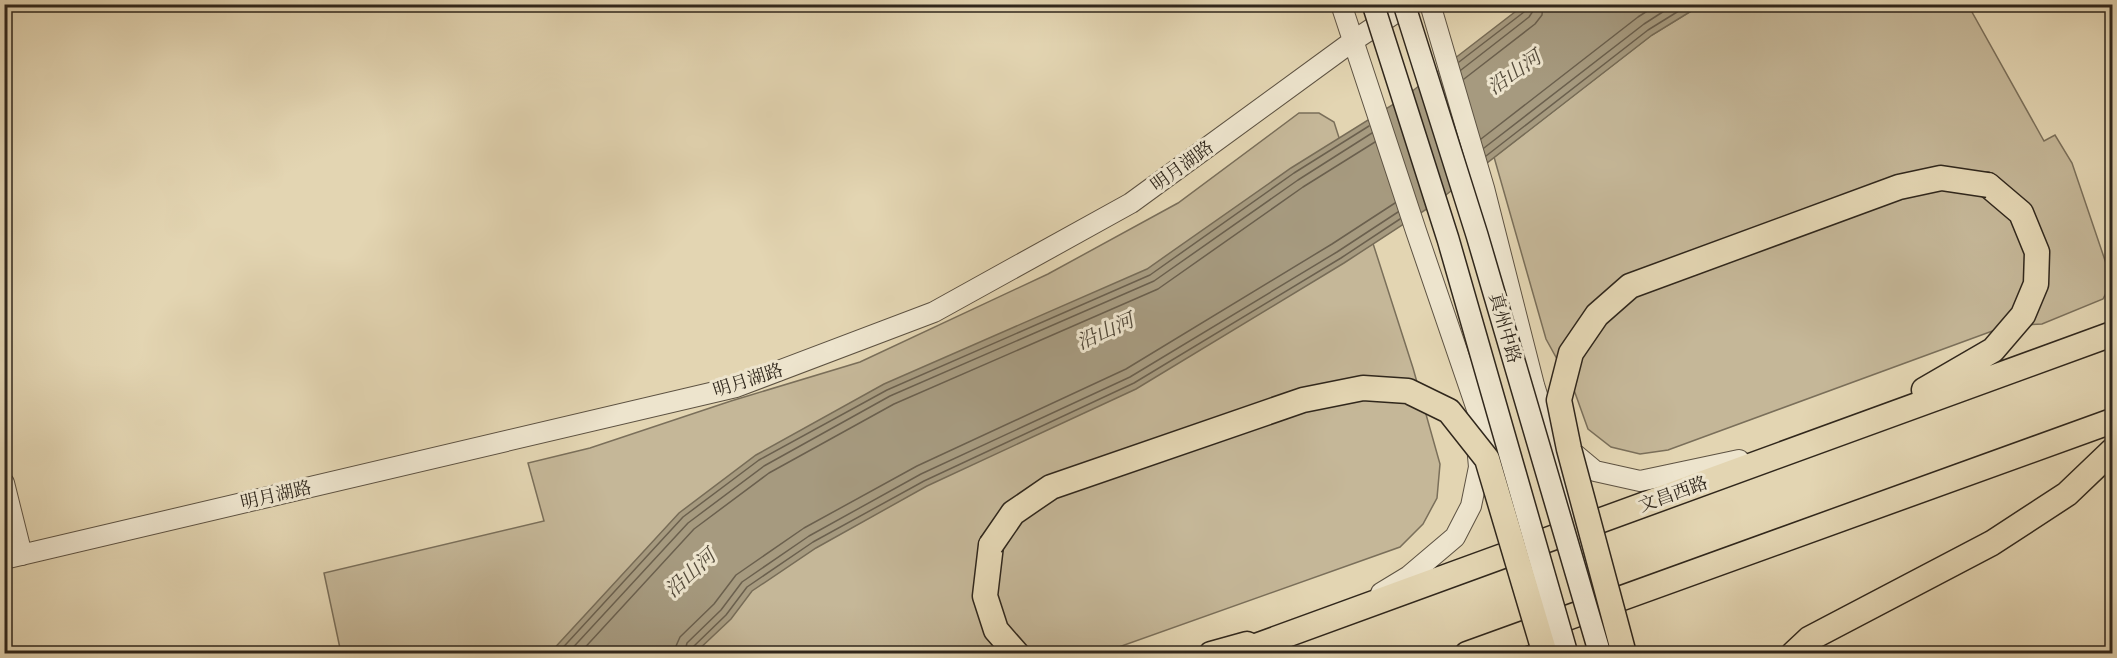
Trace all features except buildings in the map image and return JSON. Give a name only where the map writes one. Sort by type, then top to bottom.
[{"type":"main road","name":"真州中路","points":[[1373,4],[1448,239],[1567,654]]},
{"type":"main road","name":"真州中路","points":[[1404,4],[1477,235],[1600,654]]},
{"type":"main road","points":[[1624,654],[1569,449],[1559,400],[1571,353],[1597,315],[1630,286],[1899,187],[1941,178],[1988,185],[2021,213],[2037,252],[2036,284],[2023,315],[1993,350],[1873,420]]},
{"type":"main road","name":"文昌西路","points":[[1234,654],[2112,334]]},
{"type":"main road","points":[[1017,654],[996,630],[985,596],[991,545],[1013,513],[1051,487],[1303,400],[1363,388],[1408,391],[1449,411],[1487,459],[1545,654]]},
{"type":"main road","points":[[1467,654],[2112,421]]},
{"type":"main road","points":[[1793,654],[1809,639],[1992,543],[2067,494],[2112,452]]},
{"type":"main road","points":[[1211,654],[1285,635]]},
{"type":"street","points":[[1341,4],[1549,624]]},
{"type":"street","name":"明月湖路","points":[[13,557],[736,387],[934,312],[1131,203],[1353,41],[1409,4]]},
{"type":"street","name":"真州中路","points":[[1430,4],[1484,188],[1534,385],[1578,529],[1598,606]]},
{"type":"street","points":[[1534,385],[1562,444],[1595,471],[1640,481],[1806,445]]},
{"type":"street","points":[[1352,610],[1409,576],[1455,537],[1471,506],[1479,467],[1473,398]]},
{"type":"street","points":[[4,483],[13,557]]},
{"type":"shaded area","points":[[1701,5],[1968,5],[2044,141],[2055,135],[2072,163],[2112,281],[2103,299],[2042,324],[2006,326],[1668,450],[1640,454],[1611,447],[1588,429],[1574,390],[1546,339],[1494,157],[1652,35]]},
{"type":"shaded area","points":[[1299,113],[1319,113],[1334,122],[1413,368],[1440,464],[1437,498],[1423,524],[1400,547],[1102,653],[341,653],[324,573],[544,521],[528,463],[590,448],[731,401],[860,362],[1048,274],[1178,203]]},
{"type":"water","name":"沿山河","points":[[1524,5],[1701,5],[1652,35],[1433,205],[1344,263],[1136,389],[927,486],[816,548],[752,591],[731,619],[695,653],[549,654],[679,513],[756,455],[884,384],[1147,269],[1291,168],[1402,99]]}]
